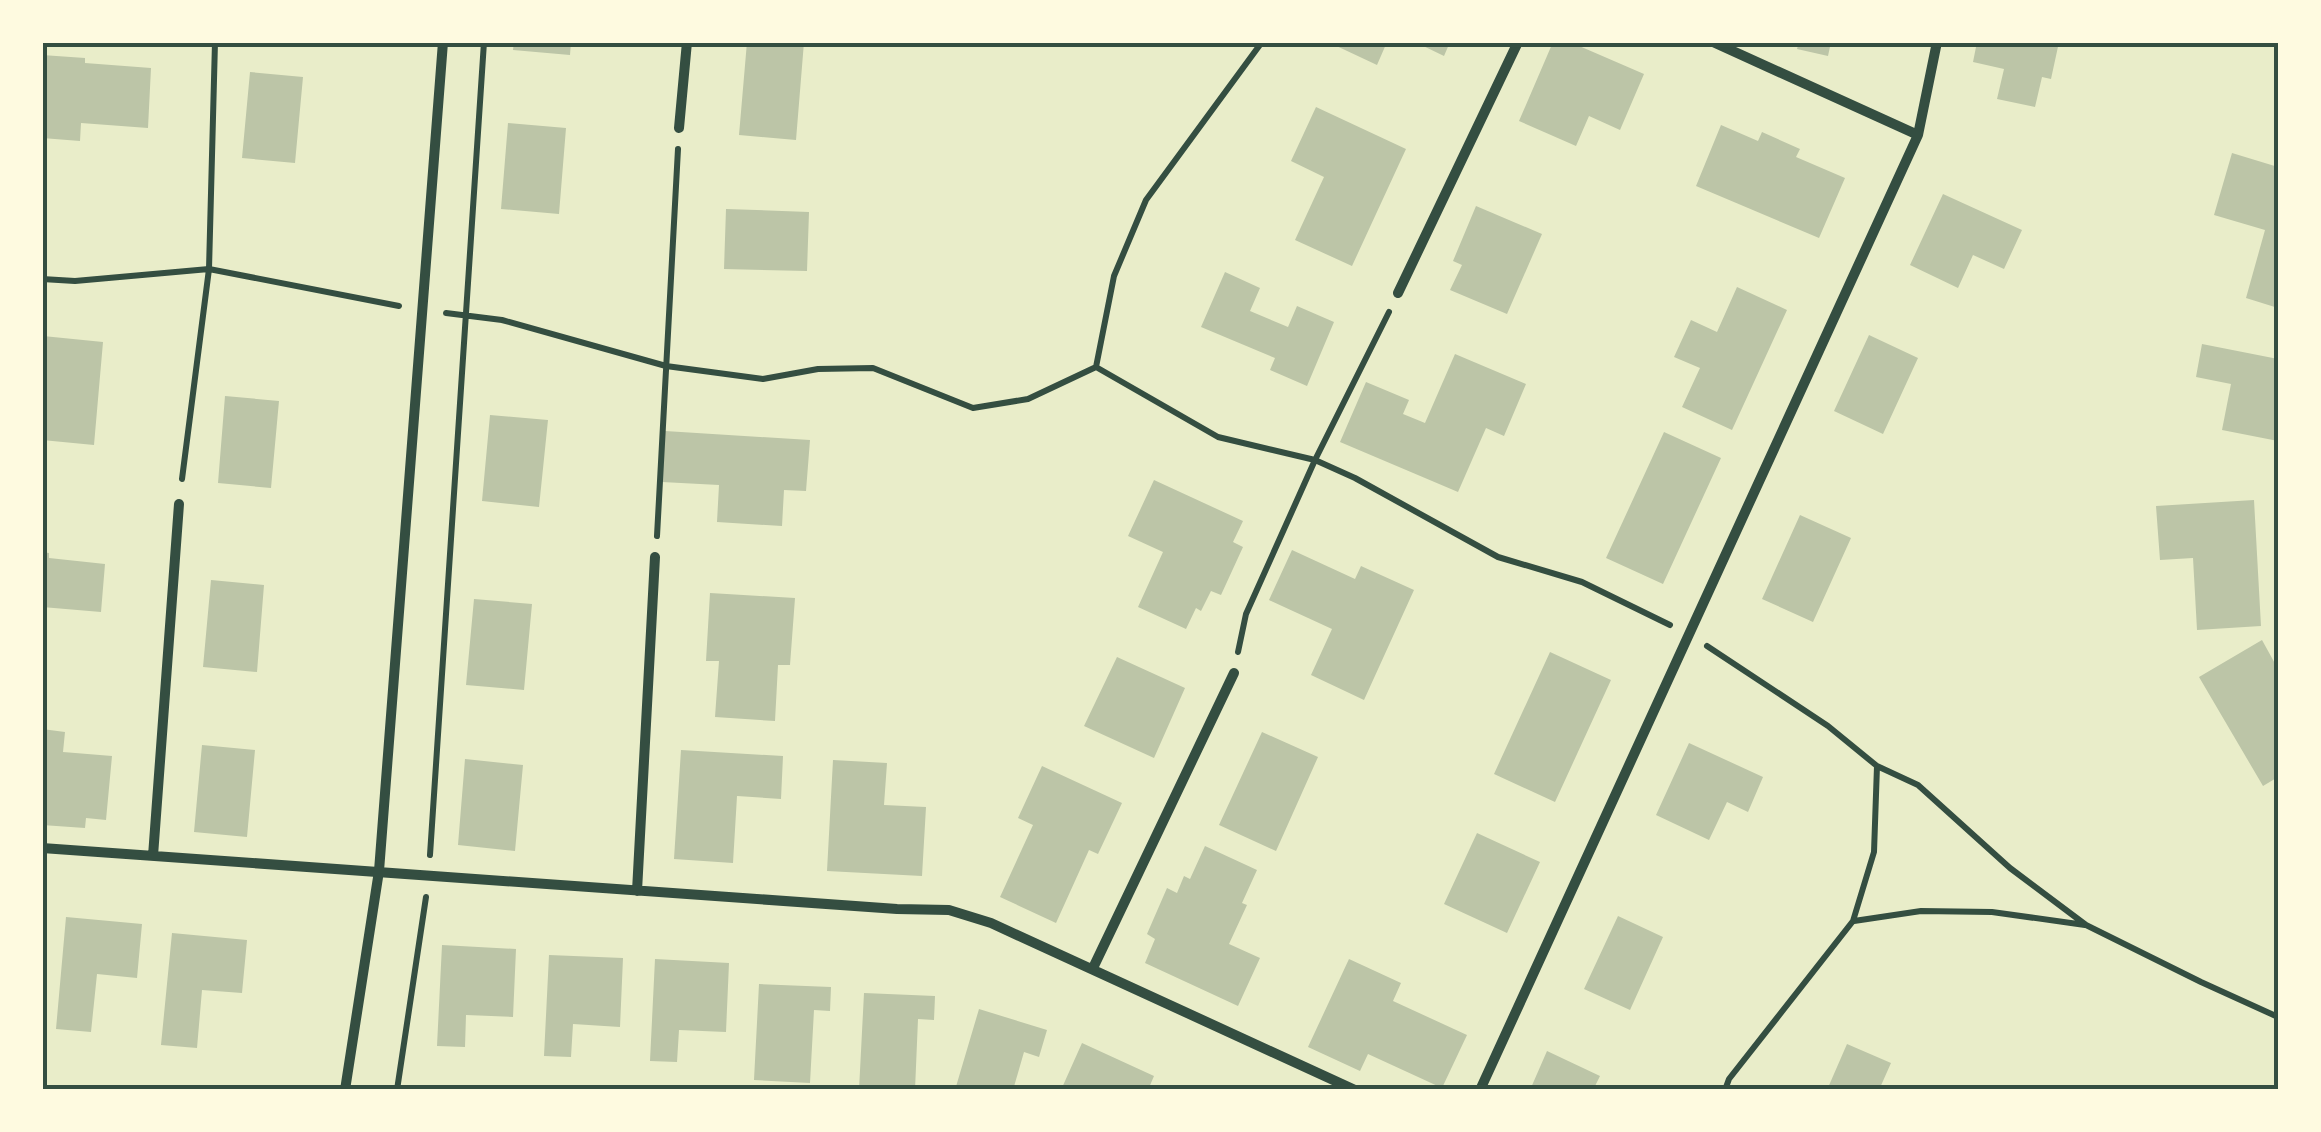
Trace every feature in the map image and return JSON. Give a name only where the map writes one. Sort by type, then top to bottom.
[{"type":"street","points":[[345,1090],[379,870],[443,42]]},
{"type":"street","points":[[679,128],[686,42]]},
{"type":"street","points":[[1398,294],[1518,42]]},
{"type":"street","points":[[1713,42],[1918,135]]},
{"type":"street","points":[[1480,1090],[1918,135],[1937,42]]},
{"type":"street","points":[[153,856],[179,504]]},
{"type":"street","points":[[637,891],[655,557]]},
{"type":"street","points":[[1093,968],[1234,672]]},
{"type":"street","points":[[42,848],[949,910],[1093,968],[1354,1090]]},
{"type":"path","points":[[179,504],[209,269],[215,42]]},
{"type":"path","points":[[398,1090],[429,874],[484,42]]},
{"type":"path","points":[[1096,368],[1114,276],[1146,200],[1262,42]]},
{"type":"path","points":[[655,557],[679,128]]},
{"type":"path","points":[[42,279],[209,269],[320,293],[502,320],[666,366],[763,379],[818,369],[873,368],[972,408],[1028,399],[1096,368]]},
{"type":"path","points":[[1234,672],[1246,614],[1315,460],[1398,294]]},
{"type":"path","points":[[1096,368],[1218,437],[1315,460],[1356,478],[1498,557],[1582,582],[1691,636],[1828,726],[1877,766],[1918,785],[2010,868],[2086,925],[2278,1017]]},
{"type":"path","points":[[1725,1090],[1729,1079],[1853,921],[1874,852],[1877,766]]},
{"type":"path","points":[[1853,921],[1922,910],[1992,912],[2086,925]]},
{"type":"building","points":[[514,42],[571,42],[570,55],[513,50]]},
{"type":"building","points":[[747,42],[804,42],[796,140],[739,135]]},
{"type":"building","points":[[1328,42],[1387,42],[1377,65]]},
{"type":"building","points":[[1415,42],[1450,42],[1444,56]]},
{"type":"building","points":[[1553,42],[1570,42],[1644,74],[1620,130],[1589,116],[1576,146],[1519,121]]},
{"type":"building","points":[[1799,42],[1831,42],[1828,56],[1797,49]]},
{"type":"building","points":[[1977,42],[2059,42],[2051,79],[2042,77],[2035,107],[1997,99],[2004,69],[1973,62]]},
{"type":"building","points":[[42,55],[151,68],[148,128],[81,123],[80,141],[42,138]]},
{"type":"building","points":[[250,72],[303,77],[295,163],[242,158]]},
{"type":"building","points":[[1316,107],[1406,149],[1352,266],[1295,240],[1324,177],[1291,161]]},
{"type":"building","points":[[508,123],[566,128],[559,214],[501,209]]},
{"type":"building","points":[[1721,125],[1758,141],[1762,132],[1800,149],[1796,157],[1845,178],[1819,238],[1696,186]]},
{"type":"building","points":[[2232,153],[2278,167],[2278,308],[2246,298],[2265,230],[2214,215]]},
{"type":"building","points":[[1943,194],[2022,230],[2004,269],[1973,255],[1958,288],[1910,265]]},
{"type":"building","points":[[1476,206],[1542,234],[1507,314],[1450,290],[1462,265],[1453,261]]},
{"type":"building","points":[[726,209],[809,212],[807,271],[724,269]]},
{"type":"building","points":[[1225,272],[1260,288],[1250,311],[1288,327],[1297,306],[1334,322],[1307,386],[1270,370],[1275,358],[1201,327]]},
{"type":"building","points":[[1737,287],[1787,310],[1732,430],[1682,407],[1700,368],[1674,357],[1691,320],[1717,332]]},
{"type":"building","points":[[1869,335],[1918,358],[1883,434],[1834,411]]},
{"type":"building","points":[[43,336],[103,342],[94,445],[42,440]]},
{"type":"building","points":[[2202,344],[2278,359],[2278,441],[2222,430],[2231,384],[2196,377]]},
{"type":"building","points":[[1455,354],[1526,384],[1504,436],[1486,428],[1458,492],[1340,442],[1366,382],[1409,400],[1403,414],[1425,423]]},
{"type":"building","points":[[225,396],[279,401],[271,488],[218,483]]},
{"type":"building","points":[[490,415],[548,420],[539,507],[482,501]]},
{"type":"building","points":[[665,431],[810,440],[806,491],[784,490],[782,526],[717,522],[719,485],[662,482]]},
{"type":"building","points":[[1664,432],[1721,458],[1663,584],[1606,558]]},
{"type":"building","points":[[1154,480],[1243,521],[1233,542],[1243,547],[1221,595],[1211,591],[1201,611],[1196,608],[1186,629],[1138,607],[1163,552],[1128,536]]},
{"type":"building","points":[[2254,500],[2261,626],[2197,630],[2193,558],[2160,560],[2156,506]]},
{"type":"building","points":[[1800,515],[1851,538],[1813,622],[1762,599]]},
{"type":"building","points":[[1292,550],[1355,579],[1361,566],[1414,590],[1364,700],[1311,675],[1332,629],[1269,600]]},
{"type":"building","points":[[42,552],[49,553],[49,558],[105,564],[101,612],[42,607]]},
{"type":"building","points":[[211,580],[264,585],[257,672],[203,667]]},
{"type":"building","points":[[710,593],[795,598],[790,665],[778,665],[775,721],[715,717],[719,661],[706,661]]},
{"type":"building","points":[[474,599],[532,604],[524,690],[466,685]]},
{"type":"building","points":[[2262,640],[2278,669],[2278,777],[2263,786],[2199,677]]},
{"type":"building","points":[[1550,652],[1611,680],[1555,802],[1494,774]]},
{"type":"building","points":[[1117,657],[1185,688],[1154,758],[1084,726]]},
{"type":"building","points":[[42,729],[65,732],[63,752],[112,756],[106,820],[86,818],[85,828],[42,825]]},
{"type":"building","points":[[1262,732],[1318,757],[1276,851],[1219,825]]},
{"type":"building","points":[[1689,743],[1763,777],[1748,812],[1727,802],[1709,840],[1656,815]]},
{"type":"building","points":[[202,745],[255,750],[247,837],[194,832]]},
{"type":"building","points":[[681,750],[783,756],[781,799],[737,796],[733,863],[674,859]]},
{"type":"building","points":[[465,759],[523,765],[515,851],[458,845]]},
{"type":"building","points":[[833,760],[887,763],[884,805],[926,807],[922,876],[827,871]]},
{"type":"building","points":[[1042,766],[1122,803],[1098,854],[1089,850],[1056,923],[1000,897],[1033,825],[1018,818]]},
{"type":"building","points":[[1477,833],[1540,862],[1507,933],[1444,904]]},
{"type":"building","points":[[1205,846],[1257,870],[1242,903],[1247,905],[1229,944],[1260,958],[1238,1006],[1145,963],[1155,939],[1147,934],[1167,888],[1177,893],[1184,876],[1190,879]]},
{"type":"building","points":[[1618,916],[1663,937],[1630,1010],[1584,989]]},
{"type":"building","points":[[66,917],[142,924],[137,978],[97,974],[91,1032],[56,1029]]},
{"type":"building","points":[[172,933],[247,940],[242,993],[202,990],[197,1048],[161,1045]]},
{"type":"building","points":[[442,945],[516,949],[513,1017],[466,1015],[465,1047],[437,1046]]},
{"type":"building","points":[[549,955],[623,958],[620,1027],[573,1024],[571,1057],[544,1056]]},
{"type":"building","points":[[655,959],[729,963],[726,1032],[679,1030],[677,1062],[650,1061]]},
{"type":"building","points":[[1349,959],[1401,983],[1393,1001],[1467,1035],[1442,1088],[1368,1054],[1360,1071],[1308,1047]]},
{"type":"building","points":[[759,984],[831,987],[830,1011],[814,1010],[810,1083],[754,1080]]},
{"type":"building","points":[[864,993],[935,996],[934,1020],[918,1019],[915,1090],[859,1090]]},
{"type":"building","points":[[979,1009],[1047,1030],[1039,1057],[1024,1052],[1013,1090],[955,1090]]},
{"type":"building","points":[[1082,1043],[1154,1076],[1148,1090],[1061,1090]]},
{"type":"building","points":[[1847,1044],[1891,1063],[1879,1090],[1827,1090]]},
{"type":"building","points":[[1547,1051],[1600,1076],[1593,1090],[1530,1090]]}]
